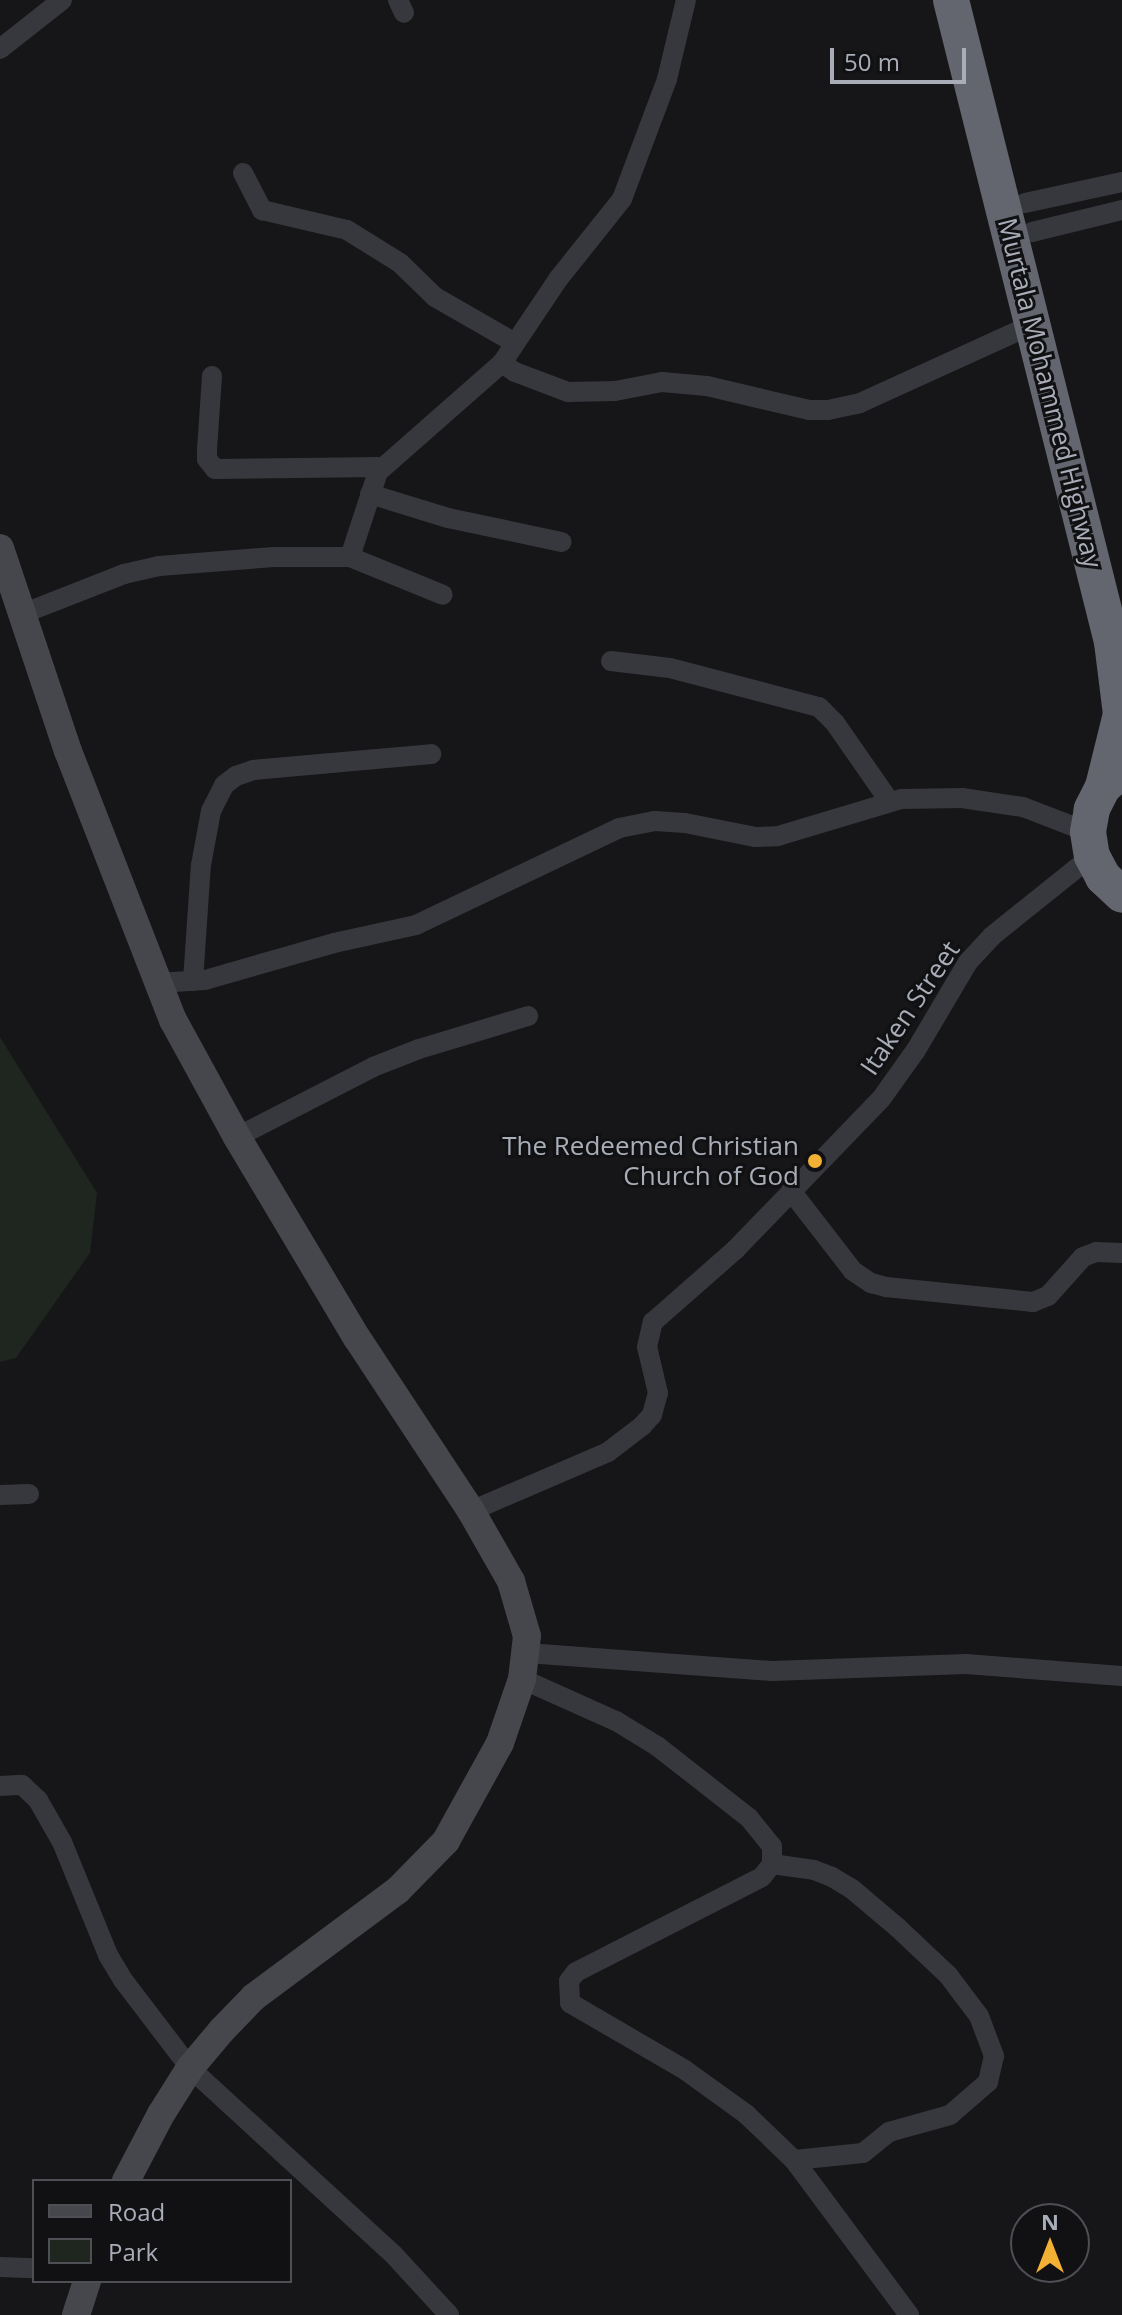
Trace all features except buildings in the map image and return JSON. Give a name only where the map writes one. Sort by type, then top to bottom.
[{"type":"highway","name":"Murtala Mohammed Highway","points":[[951,0],[1119,681],[1121,714],[1113,779],[1092,809],[1090,844]]},
{"type":"highway","name":"Murtala Mohammed Highway","points":[[975,0],[1122,594]]},
{"type":"highway","points":[[1090,844],[1103,877],[1122,895]]},
{"type":"street","points":[[0,49],[62,0]]},
{"type":"street","points":[[350,557],[382,467],[502,363],[559,278],[622,199],[667,79],[686,0]]},
{"type":"street","points":[[243,173],[262,210],[347,230],[400,263],[435,297],[515,343]]},
{"type":"street","points":[[1029,218],[1122,182]]},
{"type":"street","points":[[1029,218],[1122,210]]},
{"type":"street","points":[[502,363],[515,372],[568,392],[615,391],[662,382],[707,386],[809,410],[828,410],[860,403],[1033,324]]},
{"type":"street","points":[[212,376],[207,459],[215,469],[382,467]]},
{"type":"street","points":[[370,494],[448,518],[562,542]]},
{"type":"street","points":[[22,614],[124,574],[159,566],[274,557],[350,557],[443,595]]},
{"type":"street","points":[[2,561],[68,751],[173,1020],[237,1137],[357,1338],[471,1511],[511,1581],[524,1620],[525,1666],[493,1757],[473,1797],[438,1851],[376,1907],[254,1997],[190,2068],[161,2114],[127,2179]]},
{"type":"street","points":[[611,661],[670,668],[819,707],[835,723],[890,802]]},
{"type":"street","points":[[193,981],[201,865],[211,811],[224,785],[236,776],[253,770],[431,754]]},
{"type":"street","points":[[158,983],[193,981],[416,925],[619,828],[655,821],[685,823],[755,837],[778,836],[890,802],[928,797],[1000,802],[1090,844]]},
{"type":"street","name":"Itaken Street","points":[[471,1511],[608,1452],[642,1426],[652,1415],[658,1393],[647,1347],[653,1322],[735,1250],[881,1099],[916,1050],[948,992],[984,944],[1090,844]]},
{"type":"street","points":[[237,1137],[373,1067],[419,1049],[528,1016]]},
{"type":"street","points":[[791,1191],[853,1271],[871,1283],[886,1287],[1033,1302],[1048,1296],[1083,1257],[1096,1252],[1122,1253]]},
{"type":"street","points":[[0,1495],[29,1494]]},
{"type":"street","points":[[525,1666],[772,1671],[966,1664],[1122,1676]]},
{"type":"street","points":[[525,1666],[657,1746],[749,1818],[772,1846],[772,1864],[762,1877],[576,1972],[569,1981],[567,1992],[570,2003],[580,2012],[685,2070],[746,2114],[794,2160],[909,2315]]},
{"type":"street","points":[[0,1786],[22,1785],[38,1800],[62,1842],[108,1955],[123,1980],[190,2068],[393,2254],[449,2315]]},
{"type":"street","points":[[772,1864],[832,1877],[852,1889],[897,1927],[948,1975],[964,1996],[979,2016],[994,2056],[988,2082],[950,2115],[889,2132],[863,2153],[794,2160]]},
{"type":"street","points":[[0,2267],[32,2268]]},
{"type":"street","points":[[76,2315],[84,2283]]},
{"type":"green space","points":[[0,1037],[97,1193],[90,1253],[16,1358],[0,1362]]},
{"type":"place","name":"The Redeemed Christian Church of God","points":[[815,1161]]}]
